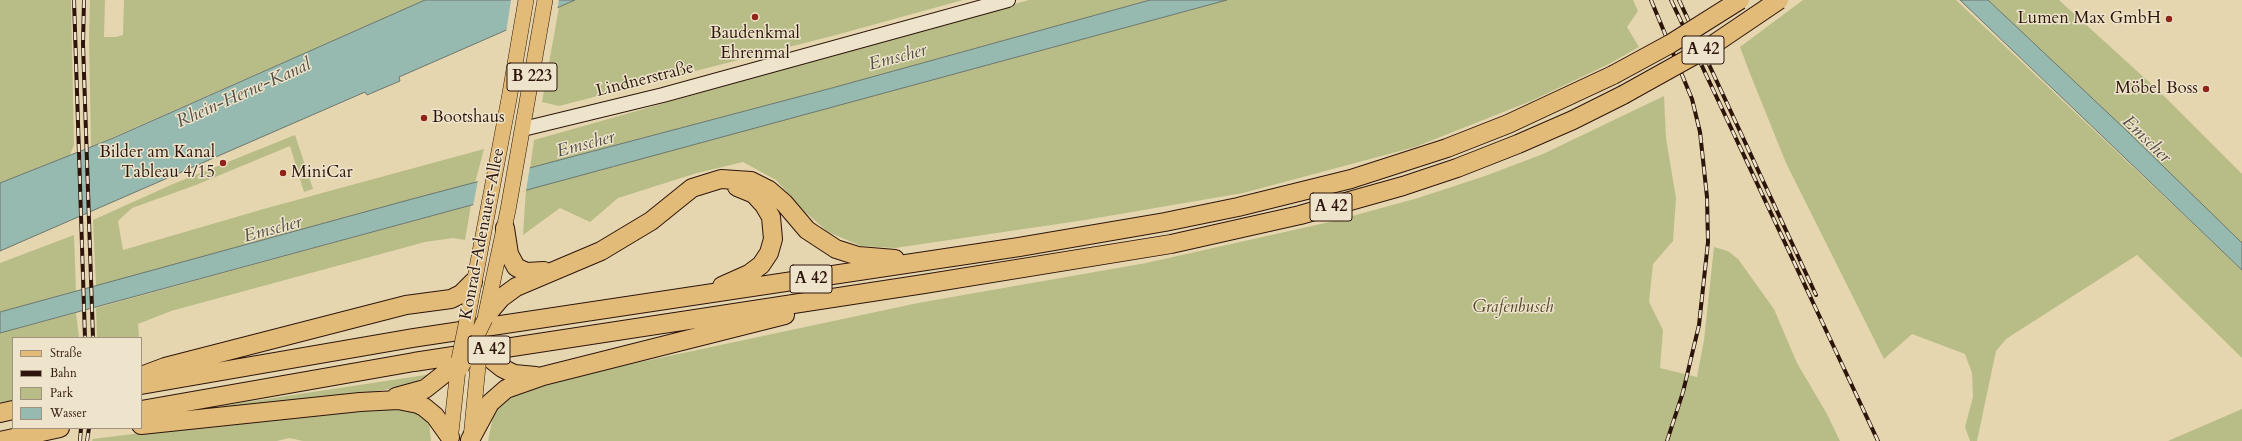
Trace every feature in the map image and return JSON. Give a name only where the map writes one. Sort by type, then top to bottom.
[{"type":"highway","name":"A 42","points":[[142,385],[286,359],[920,262],[1165,222],[1238,207],[1337,182],[1454,145],[1508,124],[1613,75],[1676,40],[1740,0]]},
{"type":"highway","name":"A 42","points":[[142,410],[414,362],[839,297],[1171,244],[1300,215],[1403,186],[1457,168],[1566,123],[1624,95],[1711,46],[1779,0]]},
{"type":"highway","points":[[482,328],[501,298],[516,287],[601,251],[650,221],[692,188],[711,181],[731,178],[751,181],[769,190],[784,203],[808,230],[836,249],[858,256],[920,262]]},
{"type":"highway","points":[[482,328],[532,289],[586,268],[619,252],[651,231],[698,194],[712,188],[726,186],[748,191],[759,199],[771,217],[774,232],[769,253],[761,265],[749,274],[701,295]]},
{"type":"highway","points":[[505,228],[509,254],[516,267],[521,271],[531,273],[560,268]]},
{"type":"highway","points":[[142,376],[165,367],[406,305],[451,299],[461,294],[473,282]]},
{"type":"highway","points":[[470,441],[485,410],[497,395],[506,388],[543,376],[763,321],[839,297]]},
{"type":"highway","points":[[482,328],[514,374],[543,376]]},
{"type":"highway","points":[[360,402],[418,392],[455,369]]},
{"type":"highway","points":[[142,425],[360,402],[398,400],[418,404],[434,416],[450,439]]},
{"type":"highway","points":[[0,413],[12,410]]},
{"type":"highway","points":[[0,441],[55,429]]},
{"type":"main road","name":"Konrad-Adenauer-Allee","points":[[450,439],[455,369],[482,328],[473,282],[501,141],[526,0]]},
{"type":"main road","name":"Konrad-Adenauer-Allee","points":[[470,441],[482,328],[505,228],[545,0]]},
{"type":"main road","name":"Konrad-Adenauer-Allee","points":[[501,141],[522,137]]},
{"type":"main road","points":[[455,369],[482,328]]},
{"type":"street","name":"Lindnerstraße","points":[[522,137],[663,95],[1008,0]]},
{"type":"green space","points":[[0,0],[71,0],[74,145],[70,155],[0,183]]},
{"type":"green space","points":[[90,0],[105,0],[104,37],[116,37],[123,35],[124,0],[425,0],[91,147],[89,37]]},
{"type":"green space","points":[[575,0],[963,0],[836,35],[559,106],[542,102],[559,7]]},
{"type":"green space","points":[[1029,0],[1150,0],[832,88],[530,169],[534,140]]},
{"type":"green space","points":[[1227,0],[1633,0],[1638,11],[1627,27],[1639,47],[1607,65],[1531,101],[1415,147],[1243,193],[1085,220],[895,248],[861,246],[828,232],[805,212],[776,180],[743,162],[697,173],[618,198],[590,222],[560,208],[523,235],[526,189]]},
{"type":"green space","points":[[1803,0],[1956,0],[2242,270],[2242,358],[2137,255],[2006,339],[1996,351],[1977,441],[1970,441],[1965,427],[1973,397],[1972,373],[1965,354],[1912,334],[1884,359],[1786,163],[1749,71],[1740,47]]},
{"type":"green space","points":[[1988,0],[2059,0],[2161,93],[2242,174],[2242,243]]},
{"type":"green space","name":"Grafenbusch","points":[[1664,96],[1666,138],[1676,198],[1673,241],[1653,264],[1649,302],[1663,330],[1660,368],[1697,377],[1704,340],[1714,247],[1728,251],[1738,259],[1774,309],[1797,363],[1827,414],[1840,441],[488,441],[496,402],[528,386],[918,303],[1146,263],[1334,221],[1418,198],[1485,176],[1543,154]]},
{"type":"green space","points":[[295,135],[313,189],[304,192],[290,146],[196,185],[132,208],[118,221],[123,250],[267,208],[484,149],[475,183],[96,286],[93,220],[173,184]]},
{"type":"green space","points":[[471,205],[465,240],[453,238],[425,242],[171,311],[138,324],[139,337],[97,337],[96,308]]},
{"type":"green space","points":[[74,235],[76,291],[0,312],[0,263]]},
{"type":"green space","points":[[76,313],[79,337],[12,337],[12,400],[0,403],[0,333]]},
{"type":"green space","points":[[432,374],[406,386],[360,394],[235,408],[220,406]]},
{"type":"green space","points":[[394,407],[415,410],[429,422],[431,441],[303,441],[289,438],[277,441],[92,441],[93,439],[165,430]]},
{"type":"green space","points":[[2242,409],[2242,441],[2168,441]]},
{"type":"water","name":"Rhein-Herne-Kanal","points":[[425,0],[575,0],[399,77],[400,81],[367,95],[365,92],[0,251],[0,183],[111,139]]},
{"type":"water","points":[[1150,0],[1227,0],[0,333],[0,312],[412,199],[832,88]]},
{"type":"water","points":[[1960,0],[1988,0],[2127,131],[2242,243],[2242,270]]},
{"type":"pier","points":[[511,0],[559,0],[557,10],[506,33]]},
{"type":"pier","points":[[530,166],[526,191],[473,206],[478,180]]},
{"type":"railway","points":[[74,0],[85,337]]},
{"type":"railway","points":[[84,0],[83,44],[93,337]]},
{"type":"railway","points":[[1651,0],[1692,99],[1700,132],[1707,197],[1708,242],[1699,325],[1683,392],[1667,441]]},
{"type":"railway","points":[[1671,0],[1878,441]]},
{"type":"railway","points":[[1679,0],[1816,295]]},
{"type":"railway","points":[[80,441],[81,429]]},
{"type":"railway","points":[[87,441],[89,429]]},
{"type":"place","name":"Baudenkmal Ehrenmal","points":[[755,17]]},
{"type":"place","name":"Lumen Max GmbH","points":[[2169,19]]},
{"type":"place","name":"Möbel Boss","points":[[2206,89]]},
{"type":"place","name":"Bootshaus","points":[[424,118]]},
{"type":"place","name":"Bilder am Kanal Tableau 4/15","points":[[223,163]]},
{"type":"place","name":"MiniCar","points":[[283,173]]},
{"type":"water label","name":"Emscher","points":[[898,58]]},
{"type":"water label","name":"Emscher","points":[[2146,140]]},
{"type":"water label","name":"Emscher","points":[[586,145]]},
{"type":"water label","name":"Emscher","points":[[273,230]]}]
